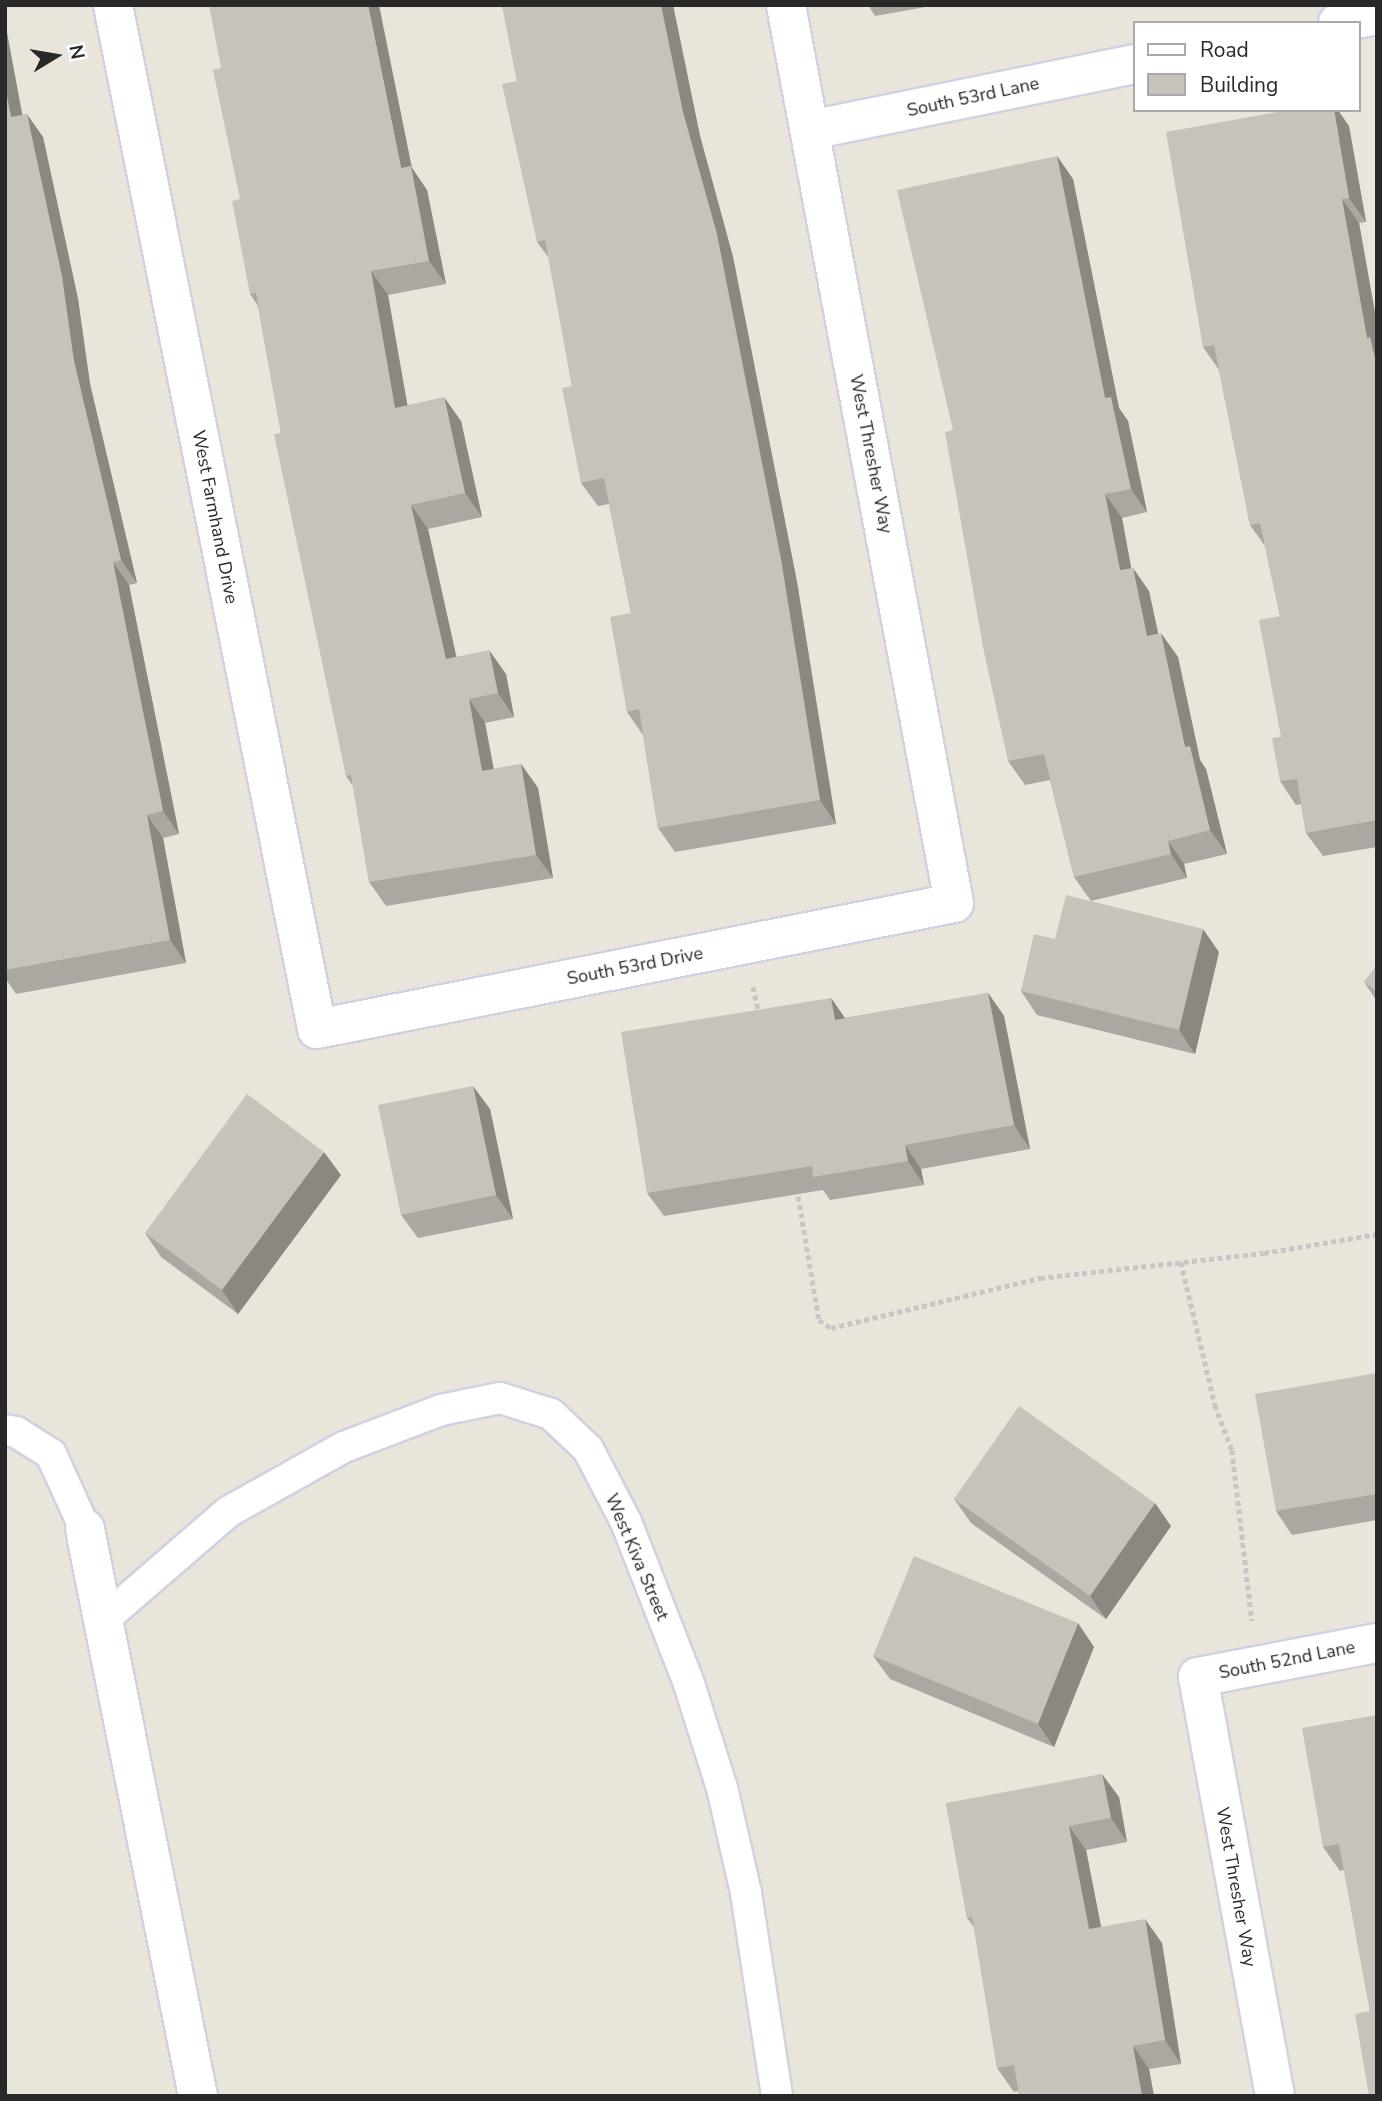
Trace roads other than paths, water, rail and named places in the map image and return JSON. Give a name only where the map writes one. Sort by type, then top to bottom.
[{"type":"street","name":"West Farmhand Drive","points":[[113,5],[317,1029]]},
{"type":"street","name":"West Thresher Way","points":[[786,5],[954,903]]},
{"type":"street","points":[[1348,21],[1377,15]]},
{"type":"street","name":"South 53rd Lane","points":[[810,130],[1134,64]]},
{"type":"street","name":"South 53rd Drive","points":[[317,1029],[954,903]]},
{"type":"street","points":[[85,1529],[198,2096]]},
{"type":"street","name":"South 52nd Lane","points":[[1198,1677],[1377,1643]]},
{"type":"street","name":"West Thresher Way","points":[[1198,1677],[1275,2096]]},
{"type":"lane","name":"West Kiva Street","points":[[103,1620],[228,1512],[344,1447],[441,1410],[500,1398],[551,1414],[587,1449],[626,1522],[689,1684],[722,1788],[746,1893],[777,2096]]},
{"type":"lane","points":[[5,1430],[16,1432],[51,1454],[85,1529]]}]
